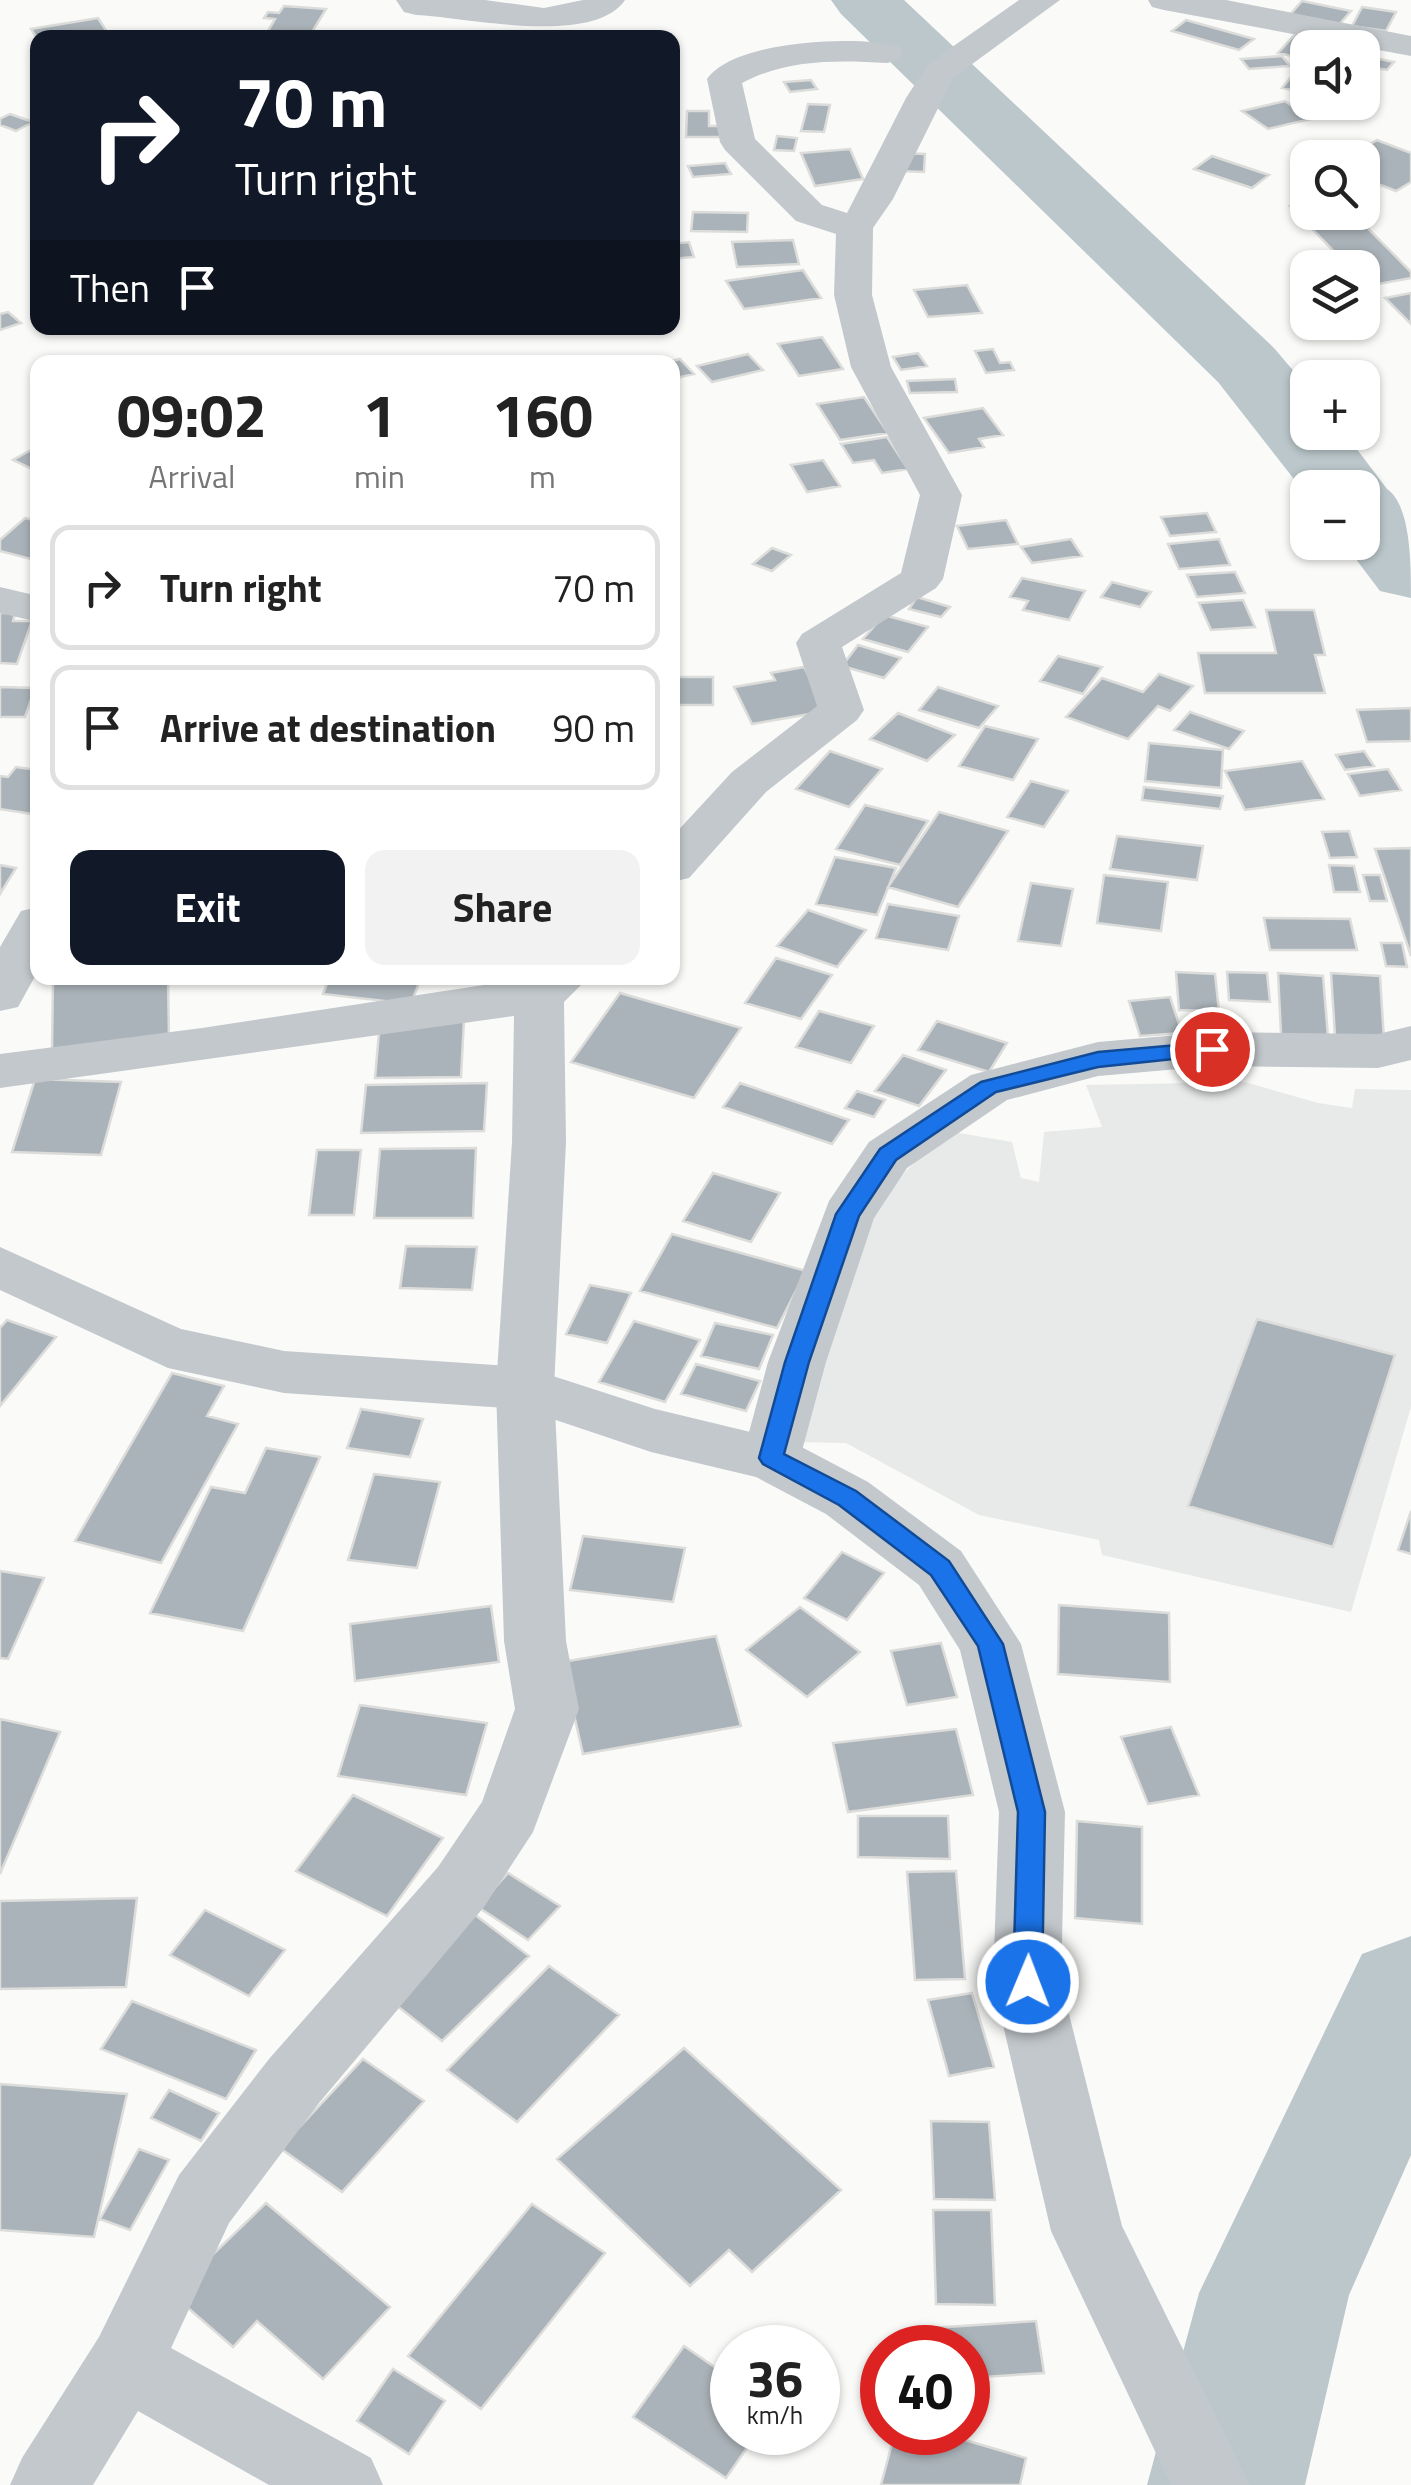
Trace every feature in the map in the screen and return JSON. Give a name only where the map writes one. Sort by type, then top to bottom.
[{"type":"street","points":[[412,0],[416,6],[550,20],[609,0]]},
{"type":"street","points":[[680,858],[749,782],[841,710],[818,643],[921,579],[941,495],[871,367],[853,294],[855,228],[875,199],[940,71],[1014,16],[1044,0]]},
{"type":"street","points":[[1164,0],[1411,46]]},
{"type":"street","points":[[855,228],[808,213],[738,142],[724,78],[749,64],[778,58],[875,52],[923,98]]},
{"type":"street","points":[[0,600],[30,607]]},
{"type":"street","points":[[0,995],[30,937]]},
{"type":"street","points":[[0,1071],[95,1062],[551,987],[525,1388],[535,1641],[548,1709],[510,1813],[461,1887],[294,2081],[204,2198],[126,2363],[48,2485]]},
{"type":"street","points":[[771,1458],[797,1362],[848,1214],[888,1155],[989,1087],[1098,1060],[1212,1049],[1378,1051],[1411,1043]]},
{"type":"street","points":[[0,1268],[168,1347],[284,1372],[525,1388],[651,1430],[771,1458],[847,1498],[940,1568],[990,1644],[1032,1812],[1028,1982],[1086,2231],[1211,2485]]},
{"type":"street","points":[[126,2363],[344,2485]]},
{"type":"shaded area","points":[[1245,1082],[1318,1103],[1352,1108],[1355,1089],[1411,1090],[1411,1407],[1351,1612],[1102,1555],[1099,1540],[979,1515],[846,1443],[791,1442],[858,1231],[904,1173],[947,1131],[1012,1142],[1021,1178],[1039,1182],[1044,1132],[1102,1127],[1086,1085]]},
{"type":"building","points":[[1302,1],[1351,11],[1337,27],[1288,17]]},
{"type":"building","points":[[284,6],[326,9],[313,30],[269,30],[275,19],[264,18],[268,12],[279,13]]},
{"type":"building","points":[[1362,7],[1396,12],[1386,31],[1352,26]]},
{"type":"building","points":[[98,18],[106,30],[32,30]]},
{"type":"building","points":[[1186,20],[1254,39],[1239,50],[1172,31]]},
{"type":"building","points":[[1290,40],[1290,56],[1278,53]]},
{"type":"building","points":[[1282,56],[1290,66],[1249,69],[1241,59]]},
{"type":"building","points":[[1380,59],[1394,62],[1387,70],[1380,69]]},
{"type":"building","points":[[811,80],[817,89],[790,92],[784,82]]},
{"type":"building","points":[[1285,101],[1290,104],[1290,120],[1307,120],[1268,129],[1242,111]]},
{"type":"building","points":[[808,104],[830,105],[824,132],[801,131]]},
{"type":"building","points":[[687,111],[709,111],[709,126],[721,126],[720,137],[686,137]]},
{"type":"building","points":[[10,114],[30,124],[16,131],[0,125],[0,119]]},
{"type":"building","points":[[777,136],[797,138],[794,151],[774,150]]},
{"type":"building","points":[[1380,141],[1411,153],[1411,182],[1396,191],[1380,185]]},
{"type":"building","points":[[850,149],[863,179],[815,186],[801,153]]},
{"type":"building","points":[[901,153],[925,154],[924,172],[900,171]]},
{"type":"building","points":[[1212,156],[1269,175],[1252,188],[1194,169]]},
{"type":"building","points":[[725,163],[731,174],[693,177],[688,166]]},
{"type":"building","points":[[693,212],[748,213],[747,232],[691,231]]},
{"type":"building","points":[[1313,230],[1370,230],[1411,272],[1411,278],[1380,284],[1380,250],[1333,250]]},
{"type":"building","points":[[793,240],[799,264],[737,267],[732,242]]},
{"type":"building","points":[[689,242],[694,257],[680,258],[680,243]]},
{"type":"building","points":[[803,270],[821,298],[744,309],[726,281]]},
{"type":"building","points":[[967,285],[982,313],[928,317],[914,290]]},
{"type":"building","points":[[1411,293],[1411,324],[1385,298]]},
{"type":"building","points":[[8,312],[21,323],[0,330],[0,314]]},
{"type":"building","points":[[822,337],[843,369],[799,376],[778,344]]},
{"type":"building","points":[[993,349],[1000,363],[1010,362],[1014,370],[986,373],[975,351]]},
{"type":"building","points":[[918,353],[927,366],[901,370],[893,357]]},
{"type":"building","points":[[748,354],[763,370],[712,382],[697,366]]},
{"type":"building","points":[[680,359],[694,374],[680,377]]},
{"type":"building","points":[[955,379],[957,392],[910,393],[907,381]]},
{"type":"building","points":[[864,397],[888,433],[840,440],[817,404]]},
{"type":"building","points":[[983,408],[1003,435],[979,439],[984,447],[949,453],[924,418]]},
{"type":"building","points":[[887,437],[908,469],[882,473],[874,460],[853,463],[841,444]]},
{"type":"building","points":[[30,450],[30,468],[13,460]]},
{"type":"building","points":[[823,460],[840,486],[807,492],[791,465]]},
{"type":"building","points":[[1207,513],[1216,532],[1170,536],[1161,517]]},
{"type":"building","points":[[25,518],[30,519],[30,559],[0,551],[0,540]]},
{"type":"building","points":[[1006,520],[1018,544],[968,549],[957,526]]},
{"type":"building","points":[[1071,539],[1082,556],[1032,563],[1021,547]]},
{"type":"building","points":[[1219,539],[1230,565],[1179,569],[1168,544]]},
{"type":"building","points":[[772,548],[791,555],[772,571],[753,564]]},
{"type":"building","points":[[1235,572],[1245,593],[1197,597],[1187,575]]},
{"type":"building","points":[[1022,578],[1085,591],[1069,620],[1023,610],[1028,601],[1010,597]]},
{"type":"building","points":[[1112,582],[1151,592],[1140,607],[1101,597]]},
{"type":"building","points":[[917,597],[950,607],[941,617],[909,609]]},
{"type":"building","points":[[1243,600],[1255,627],[1211,630],[1199,603]]},
{"type":"building","points":[[1266,610],[1314,610],[1325,655],[1315,655],[1325,693],[1205,693],[1198,653],[1276,653]]},
{"type":"building","points":[[0,613],[15,613],[13,621],[30,621],[30,627],[17,664],[0,663]]},
{"type":"building","points":[[884,615],[928,627],[908,652],[863,639]]},
{"type":"building","points":[[858,645],[901,658],[884,678],[842,666]]},
{"type":"building","points":[[1058,656],[1102,667],[1083,694],[1040,681]]},
{"type":"building","points":[[804,667],[827,711],[752,724],[734,687],[775,680],[771,673]]},
{"type":"building","points":[[1159,674],[1193,686],[1170,711],[1158,706],[1128,739],[1066,717],[1102,678],[1143,692]]},
{"type":"building","points":[[680,677],[713,677],[713,705],[680,705]]},
{"type":"building","points":[[0,687],[30,688],[25,717],[0,717]]},
{"type":"building","points":[[938,687],[998,706],[979,728],[919,710]]},
{"type":"building","points":[[1411,708],[1411,741],[1367,742],[1357,710]]},
{"type":"building","points":[[1190,712],[1244,731],[1229,749],[1174,730]]},
{"type":"building","points":[[898,713],[955,735],[927,761],[870,739]]},
{"type":"building","points":[[985,726],[1038,739],[1013,780],[959,766]]},
{"type":"building","points":[[1149,743],[1223,750],[1221,788],[1145,781]]},
{"type":"building","points":[[830,751],[882,769],[849,807],[796,789]]},
{"type":"building","points":[[1364,751],[1374,766],[1345,770],[1336,755]]},
{"type":"building","points":[[1302,761],[1324,799],[1245,810],[1225,771]]},
{"type":"building","points":[[16,767],[30,769],[30,814],[0,809],[0,776],[8,777]]},
{"type":"building","points":[[1388,769],[1401,790],[1360,796],[1348,774]]},
{"type":"building","points":[[1031,781],[1068,791],[1044,827],[1007,817]]},
{"type":"building","points":[[1144,787],[1223,796],[1220,809],[1142,800]]},
{"type":"building","points":[[865,805],[928,821],[900,865],[836,849]]},
{"type":"building","points":[[939,812],[1008,831],[958,907],[888,887]]},
{"type":"building","points":[[1349,831],[1357,857],[1330,858],[1322,832]]},
{"type":"building","points":[[1117,836],[1203,846],[1197,880],[1110,869]]},
{"type":"building","points":[[1411,848],[1411,956],[1375,849]]},
{"type":"building","points":[[835,857],[896,868],[877,915],[816,904]]},
{"type":"building","points":[[0,865],[16,868],[0,894]]},
{"type":"building","points":[[1329,865],[1354,866],[1360,892],[1334,892]]},
{"type":"building","points":[[1104,875],[1168,882],[1161,931],[1097,923]]},
{"type":"building","points":[[1363,875],[1380,875],[1387,901],[1370,901]]},
{"type":"building","points":[[1031,883],[1073,889],[1061,946],[1018,941]]},
{"type":"building","points":[[888,904],[959,916],[948,950],[876,938]]},
{"type":"building","points":[[808,910],[866,930],[837,967],[777,946]]},
{"type":"building","points":[[1264,918],[1350,919],[1357,950],[1270,950]]},
{"type":"building","points":[[1381,943],[1402,943],[1407,967],[1386,966]]},
{"type":"building","points":[[776,958],[832,975],[801,1019],[745,1003]]},
{"type":"building","points":[[1176,972],[1215,974],[1219,1011],[1179,1010]]},
{"type":"building","points":[[1227,972],[1267,973],[1270,1002],[1229,1000]]},
{"type":"building","points":[[1278,973],[1323,976],[1328,1037],[1281,1034]]},
{"type":"building","points":[[1331,973],[1380,976],[1384,1040],[1335,1036]]},
{"type":"building","points":[[53,985],[168,985],[169,1039],[52,1049]]},
{"type":"building","points":[[326,985],[418,985],[411,1004],[323,994]]},
{"type":"building","points":[[620,993],[741,1028],[694,1098],[571,1062]]},
{"type":"building","points":[[1170,997],[1182,1033],[1140,1036],[1129,1001]]},
{"type":"building","points":[[819,1011],[874,1026],[851,1063],[796,1047]]},
{"type":"building","points":[[464,1020],[461,1077],[375,1078],[380,1021]]},
{"type":"building","points":[[937,1021],[1007,1043],[989,1072],[918,1050]]},
{"type":"building","points":[[903,1055],[946,1070],[919,1106],[875,1091]]},
{"type":"building","points":[[35,1079],[121,1082],[101,1155],[12,1152]]},
{"type":"building","points":[[487,1083],[484,1131],[361,1133],[366,1085]]},
{"type":"building","points":[[740,1083],[849,1120],[832,1144],[723,1107]]},
{"type":"building","points":[[857,1091],[885,1100],[874,1117],[845,1108]]},
{"type":"building","points":[[476,1148],[473,1218],[374,1218],[380,1149]]},
{"type":"building","points":[[317,1150],[361,1150],[354,1215],[309,1215]]},
{"type":"building","points":[[713,1173],[780,1193],[751,1242],[683,1221]]},
{"type":"building","points":[[672,1234],[806,1271],[777,1328],[640,1291]]},
{"type":"building","points":[[406,1246],[477,1247],[472,1290],[400,1288]]},
{"type":"building","points":[[590,1285],[631,1293],[607,1343],[566,1334]]},
{"type":"building","points":[[1257,1319],[1395,1355],[1333,1547],[1188,1506]]},
{"type":"building","points":[[7,1320],[56,1337],[0,1406],[0,1328]]},
{"type":"building","points":[[634,1321],[700,1340],[665,1402],[599,1382]]},
{"type":"building","points":[[715,1323],[773,1335],[759,1369],[701,1356]]},
{"type":"building","points":[[696,1364],[760,1381],[746,1411],[681,1394]]},
{"type":"building","points":[[172,1373],[224,1386],[207,1416],[238,1424],[161,1563],[75,1541]]},
{"type":"building","points":[[361,1409],[423,1419],[410,1457],[347,1448]]},
{"type":"building","points":[[266,1448],[320,1457],[243,1631],[150,1613],[211,1487],[245,1493]]},
{"type":"building","points":[[374,1474],[440,1482],[417,1568],[348,1560]]},
{"type":"building","points":[[1411,1511],[1411,1554],[1398,1550]]},
{"type":"building","points":[[583,1536],[685,1548],[673,1602],[570,1590]]},
{"type":"building","points":[[842,1552],[884,1573],[847,1620],[804,1598]]},
{"type":"building","points":[[0,1571],[44,1578],[8,1659],[0,1658]]},
{"type":"building","points":[[1059,1605],[1169,1613],[1170,1682],[1058,1674]]},
{"type":"building","points":[[491,1606],[499,1662],[355,1681],[350,1624]]},
{"type":"building","points":[[800,1607],[860,1652],[807,1697],[746,1650]]},
{"type":"building","points":[[716,1636],[741,1726],[583,1754],[562,1662]]},
{"type":"building","points":[[941,1643],[957,1697],[907,1705],[891,1651]]},
{"type":"building","points":[[360,1705],[487,1723],[466,1795],[338,1776]]},
{"type":"building","points":[[0,1719],[60,1732],[0,1874]]},
{"type":"building","points":[[1171,1727],[1199,1795],[1148,1804],[1121,1737]]},
{"type":"building","points":[[956,1729],[973,1795],[848,1812],[833,1743]]},
{"type":"building","points":[[353,1795],[443,1838],[387,1916],[296,1871]]},
{"type":"building","points":[[858,1816],[948,1816],[950,1859],[858,1857]]},
{"type":"building","points":[[1077,1821],[1142,1827],[1142,1924],[1075,1918]]},
{"type":"building","points":[[956,1871],[965,1979],[915,1980],[907,1872]]},
{"type":"building","points":[[508,1873],[560,1906],[528,1940],[478,1907]]},
{"type":"building","points":[[137,1898],[126,1987],[0,1989],[0,1901]]},
{"type":"building","points":[[205,1910],[285,1950],[249,1996],[170,1955]]},
{"type":"building","points":[[474,1914],[529,1956],[442,2041],[387,1998]]},
{"type":"building","points":[[549,1966],[619,2015],[517,2122],[447,2070]]},
{"type":"building","points":[[972,1993],[994,2067],[949,2076],[928,2000]]},
{"type":"building","points":[[132,2001],[256,2050],[226,2099],[101,2049]]},
{"type":"building","points":[[684,2048],[841,2190],[752,2272],[729,2250],[690,2286],[557,2159]]},
{"type":"building","points":[[363,2059],[424,2101],[342,2192],[280,2148]]},
{"type":"building","points":[[0,2084],[127,2094],[94,2237],[0,2230]]},
{"type":"building","points":[[169,2090],[219,2113],[201,2141],[151,2118]]},
{"type":"building","points":[[931,2121],[989,2122],[995,2200],[934,2199]]},
{"type":"building","points":[[139,2149],[169,2160],[130,2230],[100,2219]]},
{"type":"building","points":[[266,2203],[390,2307],[323,2379],[257,2321],[233,2347],[172,2294]]},
{"type":"building","points":[[532,2204],[605,2253],[481,2409],[408,2356]]},
{"type":"building","points":[[933,2210],[991,2210],[995,2305],[936,2304]]},
{"type":"building","points":[[1036,2321],[1044,2373],[990,2377],[990,2325],[977,2325]]},
{"type":"building","points":[[684,2346],[710,2364],[710,2455],[742,2455],[726,2478],[633,2417]]},
{"type":"building","points":[[393,2369],[445,2401],[409,2454],[357,2421]]},
{"type":"building","points":[[990,2447],[1026,2458],[1020,2485],[881,2485],[889,2455],[990,2455]]},
{"type":"waterway","points":[[865,0],[1246,365],[1331,470]]},
{"type":"waterway","points":[[1380,532],[1411,572]]},
{"type":"waterway","points":[[1226,2485],[1274,2293],[1411,1998]]},
{"type":"route","points":[[1028,1982],[1032,1812],[990,1644],[940,1568],[847,1498],[771,1458],[797,1362],[848,1214],[888,1155],[989,1087],[1098,1060],[1212,1049]]}]
